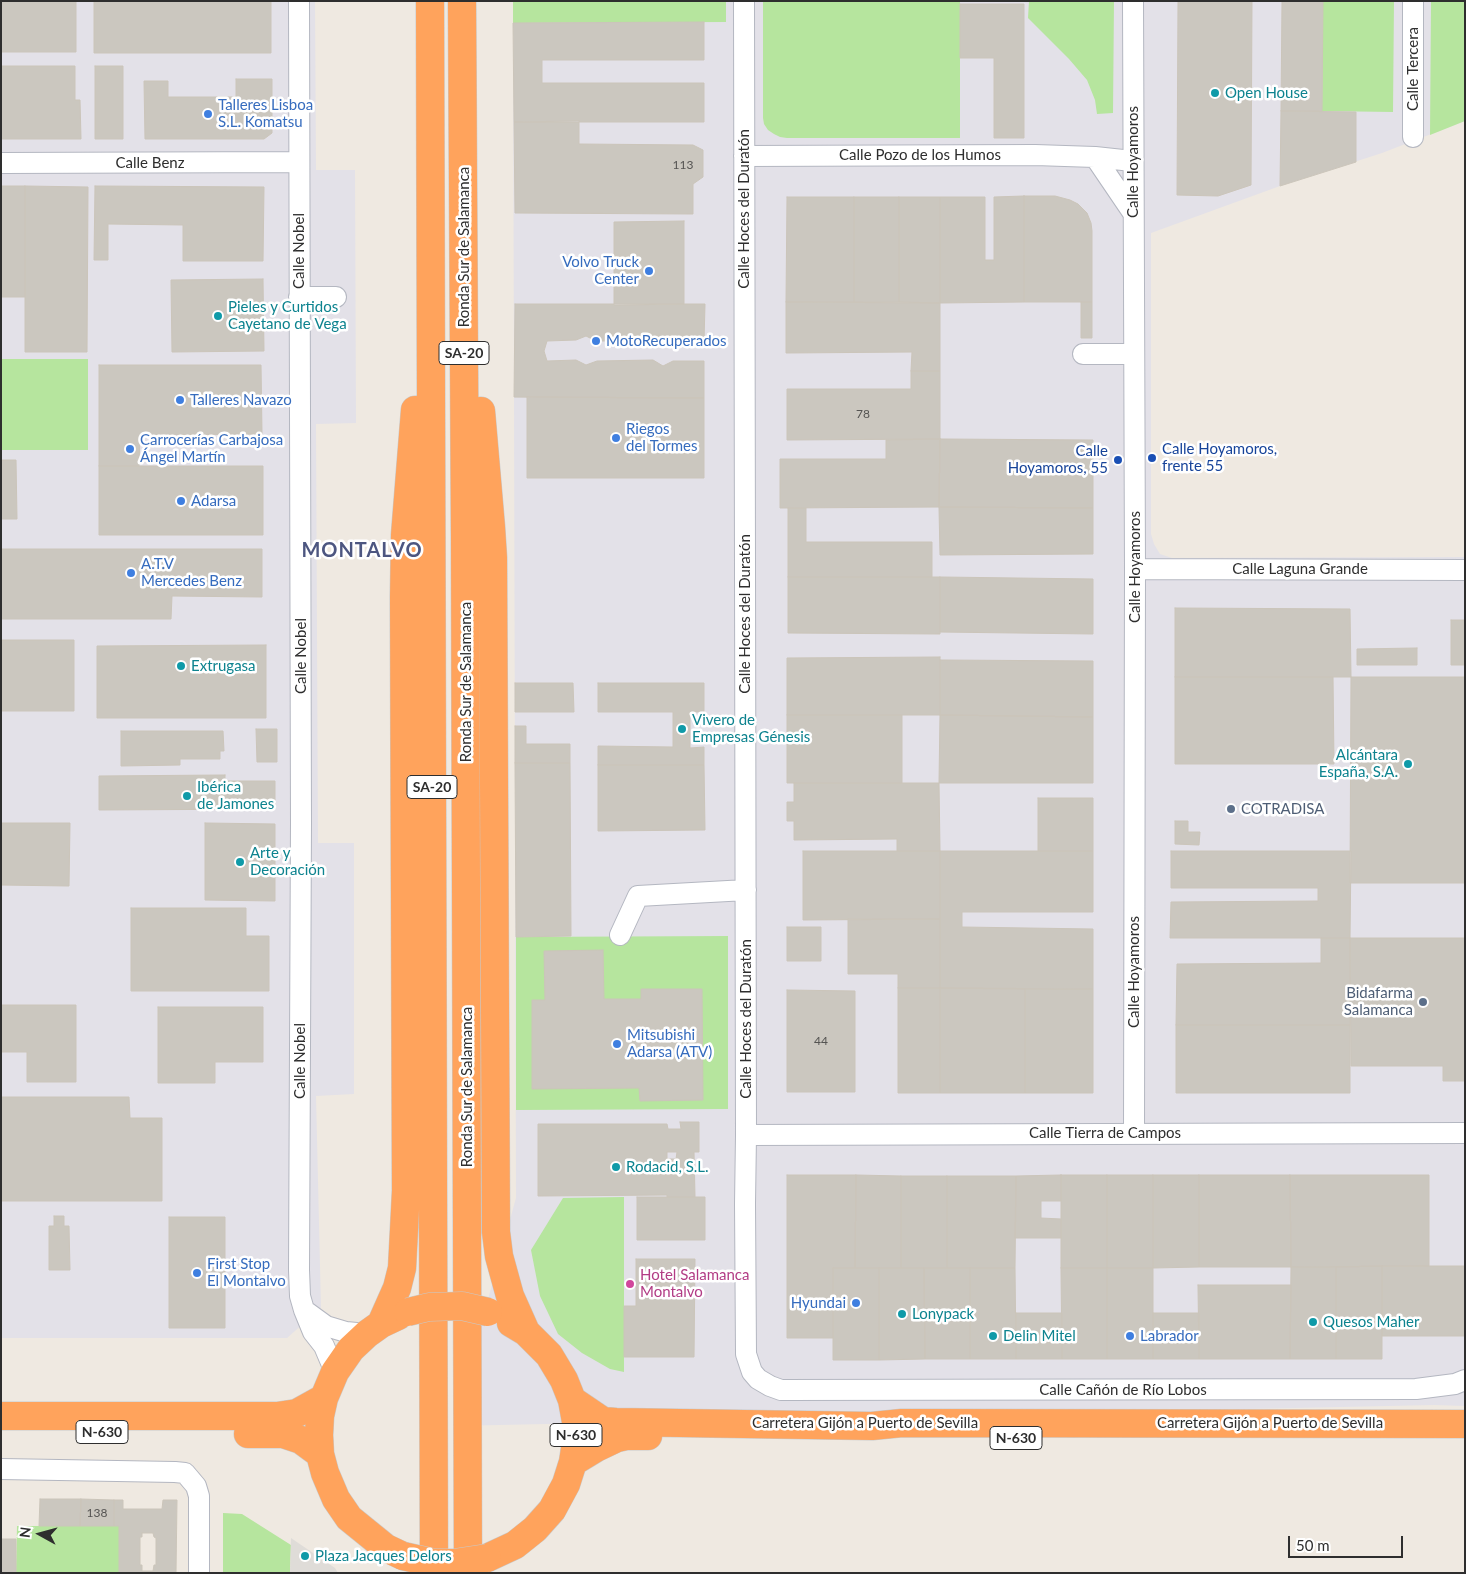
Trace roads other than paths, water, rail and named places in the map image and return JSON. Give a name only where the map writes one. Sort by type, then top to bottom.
[{"type":"highway","name":"SA-20","points":[[430,1],[432,177],[434,1573]]},
{"type":"highway","name":"Ronda Sur de Salamanca","points":[[462,1],[463,170],[486,1568]]},
{"type":"highway","points":[[463,170],[476,302],[477,369],[492,526],[493,558],[496,1232],[499,1256],[510,1296],[526,1332]]},
{"type":"highway","points":[[374,1329],[397,1288],[402,1268],[404,1246],[407,1157],[404,778],[405,544],[432,177]]},
{"type":"highway","name":"N-630","points":[[462,1306],[488,1312],[505,1319],[526,1332],[549,1355],[564,1380],[572,1400],[576,1422],[573,1462],[566,1484],[552,1510],[536,1529],[486,1568],[397,1559],[349,1518],[336,1499],[325,1473],[320,1454],[320,1416],[324,1398],[335,1372],[351,1349],[374,1329],[408,1312],[429,1307],[462,1306]]},
{"type":"highway","name":"N-630","points":[[1,1416],[277,1416],[297,1413],[324,1398]]},
{"type":"highway","name":"Carretera Gijón a Puerto de Sevilla","points":[[572,1400],[602,1421],[616,1422],[872,1426],[922,1423],[1461,1428]]},
{"type":"highway","name":"Carretera Gijón a Puerto de Sevilla","points":[[573,1462],[596,1448],[626,1436],[827,1436],[1258,1441],[1461,1428]]},
{"type":"highway","name":"N-630","points":[[1,1433],[16,1431],[284,1434],[301,1440],[320,1454]]},
{"type":"street","name":"Calle Nobel","points":[[299,1],[301,822],[299,1270],[300,1296],[304,1310],[313,1332],[324,1346],[335,1372]]},
{"type":"street","name":"Calle Hoces del Duratón","points":[[744,1],[746,1354],[752,1372],[758,1379],[781,1390]]},
{"type":"street","name":"Calle Hoyamoros","points":[[1133,1],[1134,1133]]},
{"type":"street","name":"Calle Tercera","points":[[1413,1],[1413,137]]},
{"type":"street","name":"Calle Pozo de los Humos","points":[[744,156],[1035,155],[1095,157],[1132,161]]},
{"type":"street","points":[[1095,157],[1133,213]]},
{"type":"street","name":"Calle Benz","points":[[1,163],[299,162]]},
{"type":"street","points":[[300,297],[336,297]]},
{"type":"street","points":[[1083,354],[1134,354]]},
{"type":"street","name":"Calle Laguna Grande","points":[[1135,568],[1465,570]]},
{"type":"street","points":[[620,935],[638,896],[746,890]]},
{"type":"street","name":"Calle Tierra de Campos","points":[[746,1135],[1465,1133]]},
{"type":"street","points":[[304,1310],[326,1326],[346,1332],[374,1329]]},
{"type":"street","name":"Calle Cañón de Río Lobos","points":[[781,1390],[1416,1389],[1455,1384],[1465,1380]]},
{"type":"street","points":[[1,1469],[184,1473],[196,1486],[199,1496],[199,1573]]},
{"type":"place","name":"Open House","points":[[1215,93]]},
{"type":"place","name":"Talleres Lisboa S.L. Komatsu","points":[[208,114]]},
{"type":"place","name":"Volvo Truck Center","points":[[649,271]]},
{"type":"place","name":"Pieles y Curtidos Cayetano de Vega","points":[[218,316]]},
{"type":"place","name":"MotoRecuperados","points":[[596,341]]},
{"type":"place","name":"Talleres Navazo","points":[[180,400]]},
{"type":"place","name":"Riegos del Tormes","points":[[616,438]]},
{"type":"place","name":"Carrocerías Carbajosa Ángel Martín","points":[[130,449]]},
{"type":"place","name":"Calle Hoyamoros, frente 55","points":[[1152,458]]},
{"type":"place","name":"Calle Hoyamoros, 55","points":[[1118,460]]},
{"type":"place","name":"Adarsa","points":[[181,501]]},
{"type":"place","name":"A.T.V Mercedes Benz","points":[[131,573]]},
{"type":"place","name":"Extrugasa","points":[[181,666]]},
{"type":"place","name":"Vivero de Empresas Génesis","points":[[682,729]]},
{"type":"place","name":"Alcántara España, S.A.","points":[[1408,764]]},
{"type":"place","name":"Ibérica de Jamones","points":[[187,796]]},
{"type":"place","name":"COTRADISA","points":[[1231,809]]},
{"type":"place","name":"Arte y Decoración","points":[[240,862]]},
{"type":"place","name":"Bidafarma Salamanca","points":[[1423,1002]]},
{"type":"place","name":"Mitsubishi Adarsa (ATV)","points":[[617,1044]]},
{"type":"place","name":"Rodacid, S.L.","points":[[616,1167]]},
{"type":"place","name":"First Stop El Montalvo","points":[[197,1273]]},
{"type":"place","name":"Hotel Salamanca Montalvo","points":[[630,1284]]},
{"type":"place","name":"Hyundai","points":[[856,1303]]},
{"type":"place","name":"Lonypack","points":[[902,1314]]},
{"type":"place","name":"Quesos Maher","points":[[1313,1322]]},
{"type":"place","name":"Delin Mitel","points":[[993,1336]]},
{"type":"place","name":"Labrador","points":[[1130,1336]]},
{"type":"place","name":"Plaza Jacques Delors","points":[[305,1556]]},
{"type":"district","name":"MONTALVO","points":[[362,551]]}]
